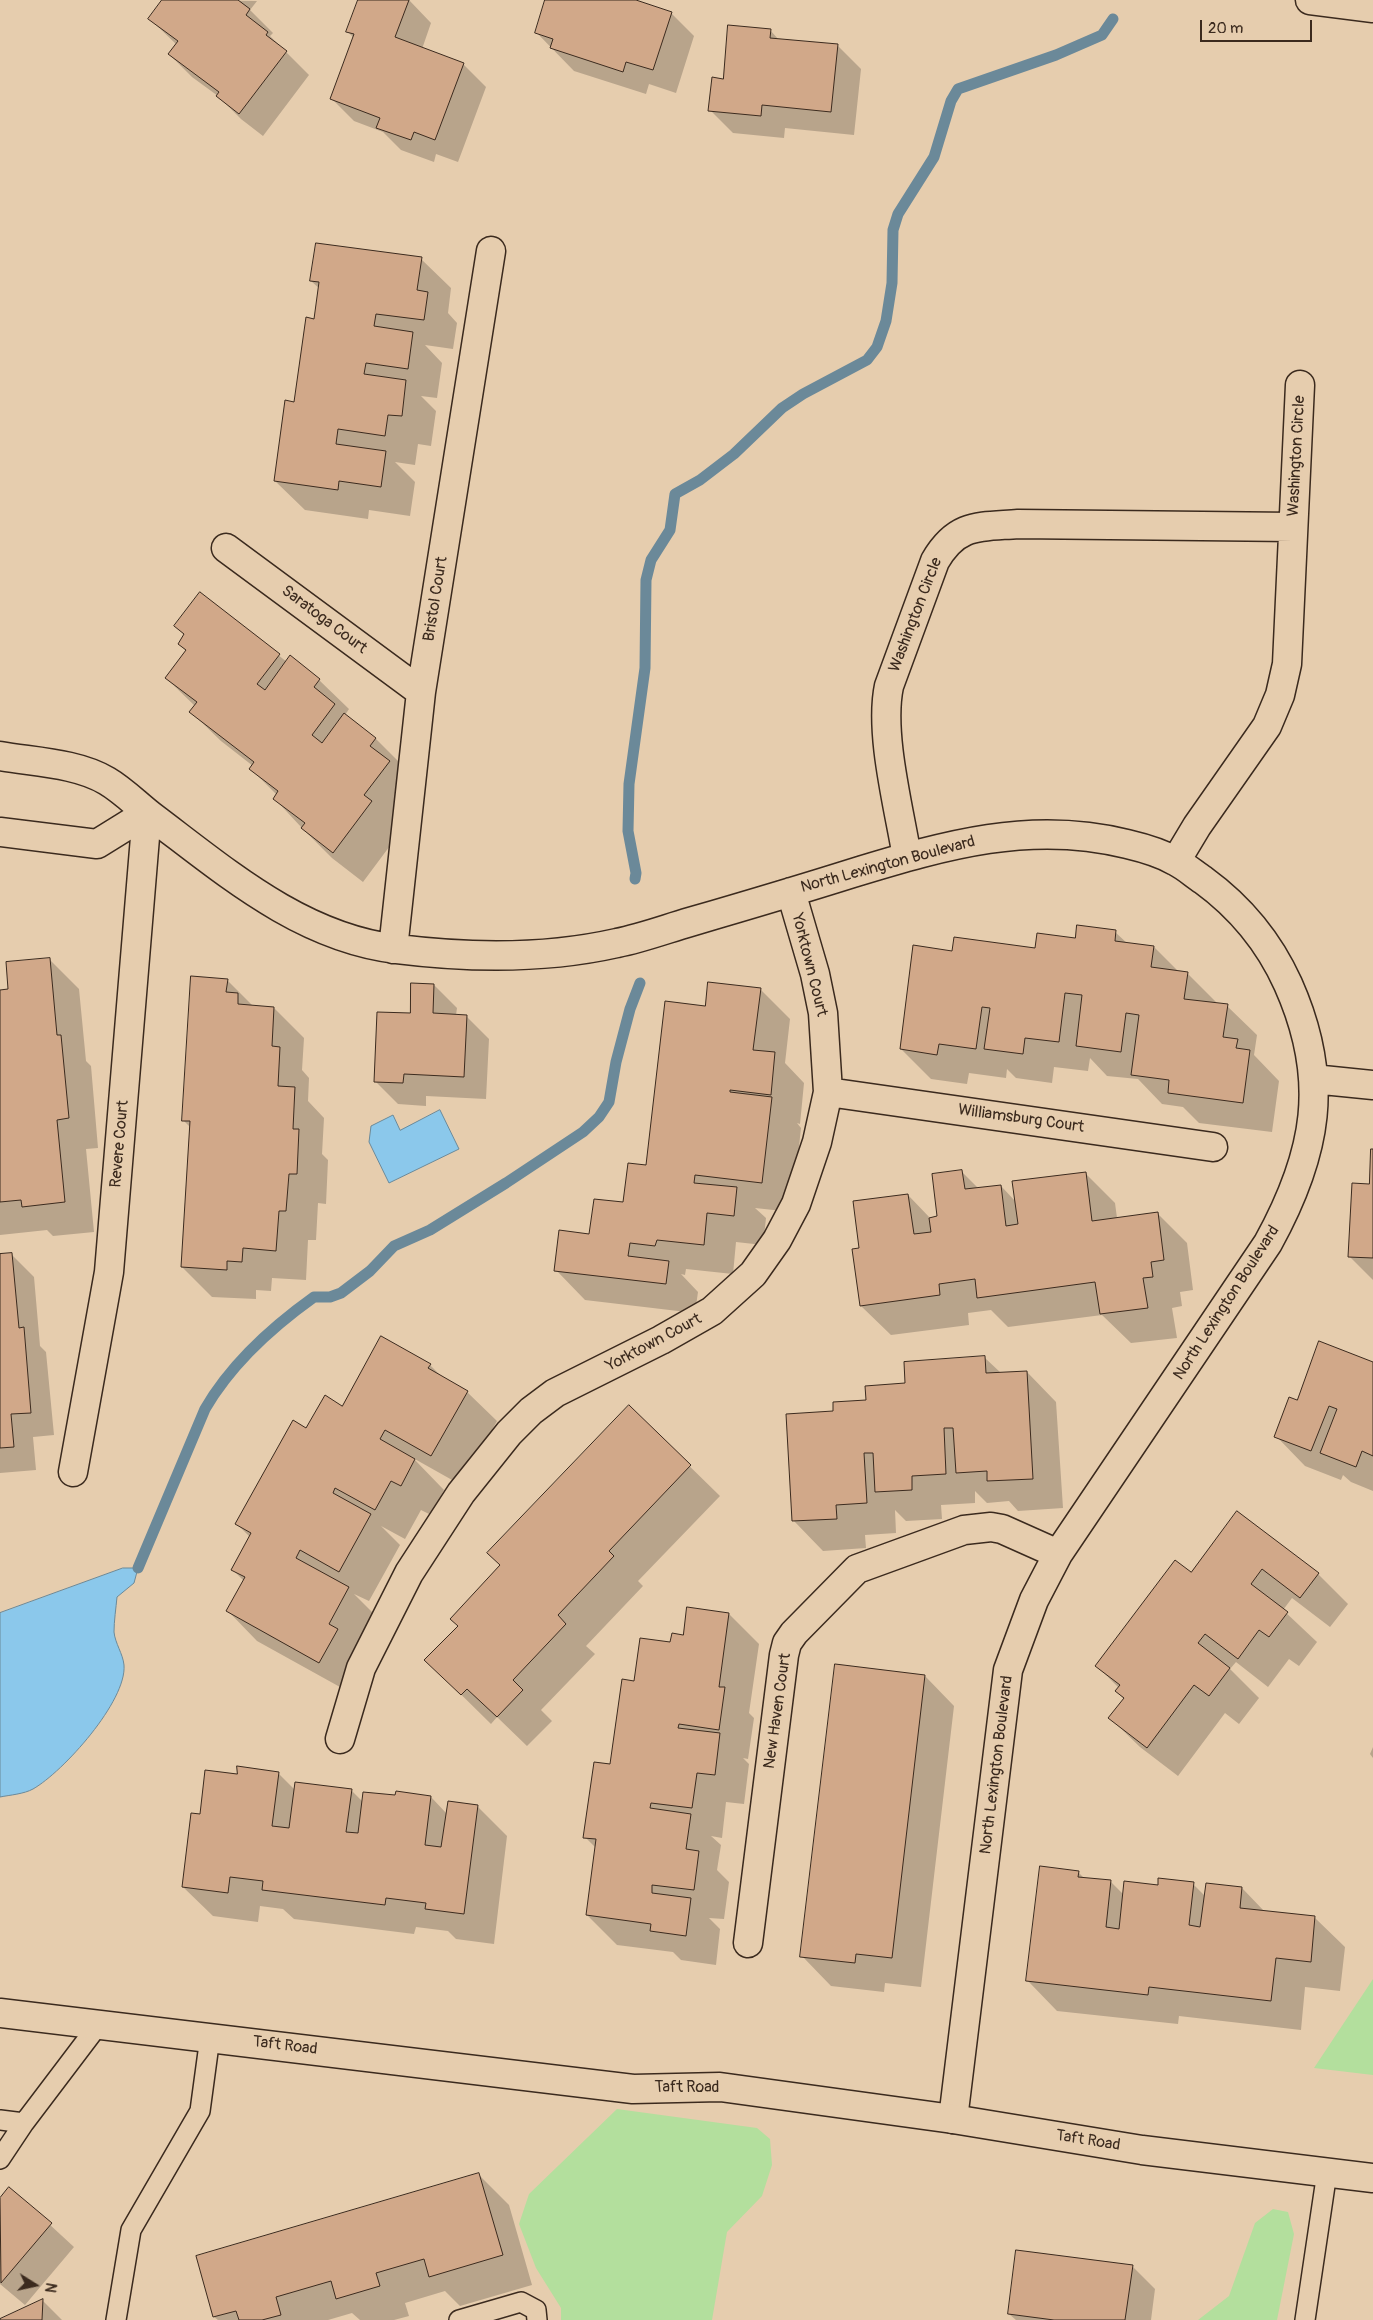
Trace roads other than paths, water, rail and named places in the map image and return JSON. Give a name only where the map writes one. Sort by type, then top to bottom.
[{"type":"street","points":[[1310,0],[1373,8]]},
{"type":"street","name":"Bristol Court","points":[[394,949],[421,692],[491,251]]},
{"type":"street","name":"Washington Circle","points":[[1176,861],[1197,826],[1267,726],[1280,696],[1287,664],[1300,385]]},
{"type":"street","name":"Washington Circle","points":[[907,857],[886,732],[886,702],[889,686],[932,570],[944,545],[958,534],[977,527],[1018,524],[1293,527]]},
{"type":"street","name":"Saratoga Court","points":[[226,548],[421,692]]},
{"type":"street","name":"North Lexington Boulevard","points":[[0,756],[75,769],[106,780],[233,877],[274,904],[316,927],[352,941],[394,949],[465,955],[547,952],[616,944],[907,857],[1007,835],[1048,833],[1074,834],[1114,841],[1146,849],[1176,861],[1217,890],[1246,916],[1268,947],[1293,996],[1302,1022],[1313,1079],[1315,1106],[1312,1136],[1286,1211],[1245,1281],[1058,1554],[1034,1600],[1008,1670],[953,2119]]},
{"type":"street","points":[[0,832],[97,844],[147,813]]},
{"type":"street","name":"Revere Court","points":[[73,1472],[109,1272],[147,813]]},
{"type":"street","name":"Yorktown Court","points":[[340,1739],[361,1668],[409,1573],[461,1494],[509,1434],[531,1411],[556,1394],[661,1340],[712,1311],[753,1274],[777,1240],[796,1204],[817,1142],[828,1092],[822,1013],[815,974],[791,892]]},
{"type":"street","points":[[1313,1079],[1373,1085]]},
{"type":"street","name":"Williamsburg Court","points":[[828,1092],[1213,1147]]},
{"type":"street","name":"New Haven Court","points":[[748,1942],[784,1655],[787,1643],[794,1633],[857,1569],[964,1530],[1002,1529],[1058,1554]]},
{"type":"street","name":"Taft Road","points":[[0,2013],[633,2089],[720,2087],[953,2119],[1142,2150],[1373,2178]]},
{"type":"lane","points":[[0,2159],[24,2123],[99,2024]]},
{"type":"lane","points":[[116,2320],[131,2230],[200,2111],[210,2037]]},
{"type":"lane","points":[[0,2120],[24,2123]]},
{"type":"lane","points":[[1304,2320],[1327,2172]]},
{"type":"lane","points":[[459,2320],[521,2302],[536,2310],[537,2320]]},
{"type":"water","points":[[440,1110],[459,1149],[389,1183],[369,1142],[371,1126],[393,1115],[400,1130]]},
{"type":"water","points":[[123,1568],[138,1568],[134,1583],[117,1597],[114,1632],[124,1665],[122,1680],[115,1697],[91,1734],[60,1768],[29,1791],[0,1797],[0,1613]]},
{"type":"waterway","points":[[635,879],[636,873],[628,831],[629,784],[645,668],[646,580],[651,560],[670,530],[675,494],[700,480],[734,454],[782,408],[803,394],[867,360],[877,347],[886,321],[892,283],[893,230],[898,214],[934,157],[951,101],[958,89],[1056,55],[1102,35],[1113,19]]},
{"type":"waterway","points":[[138,1568],[205,1409],[227,1377],[268,1334],[314,1297],[330,1297],[341,1293],[370,1271],[394,1246],[430,1230],[506,1183],[583,1132],[599,1117],[609,1102],[616,1062],[630,1009],[640,983]]}]
